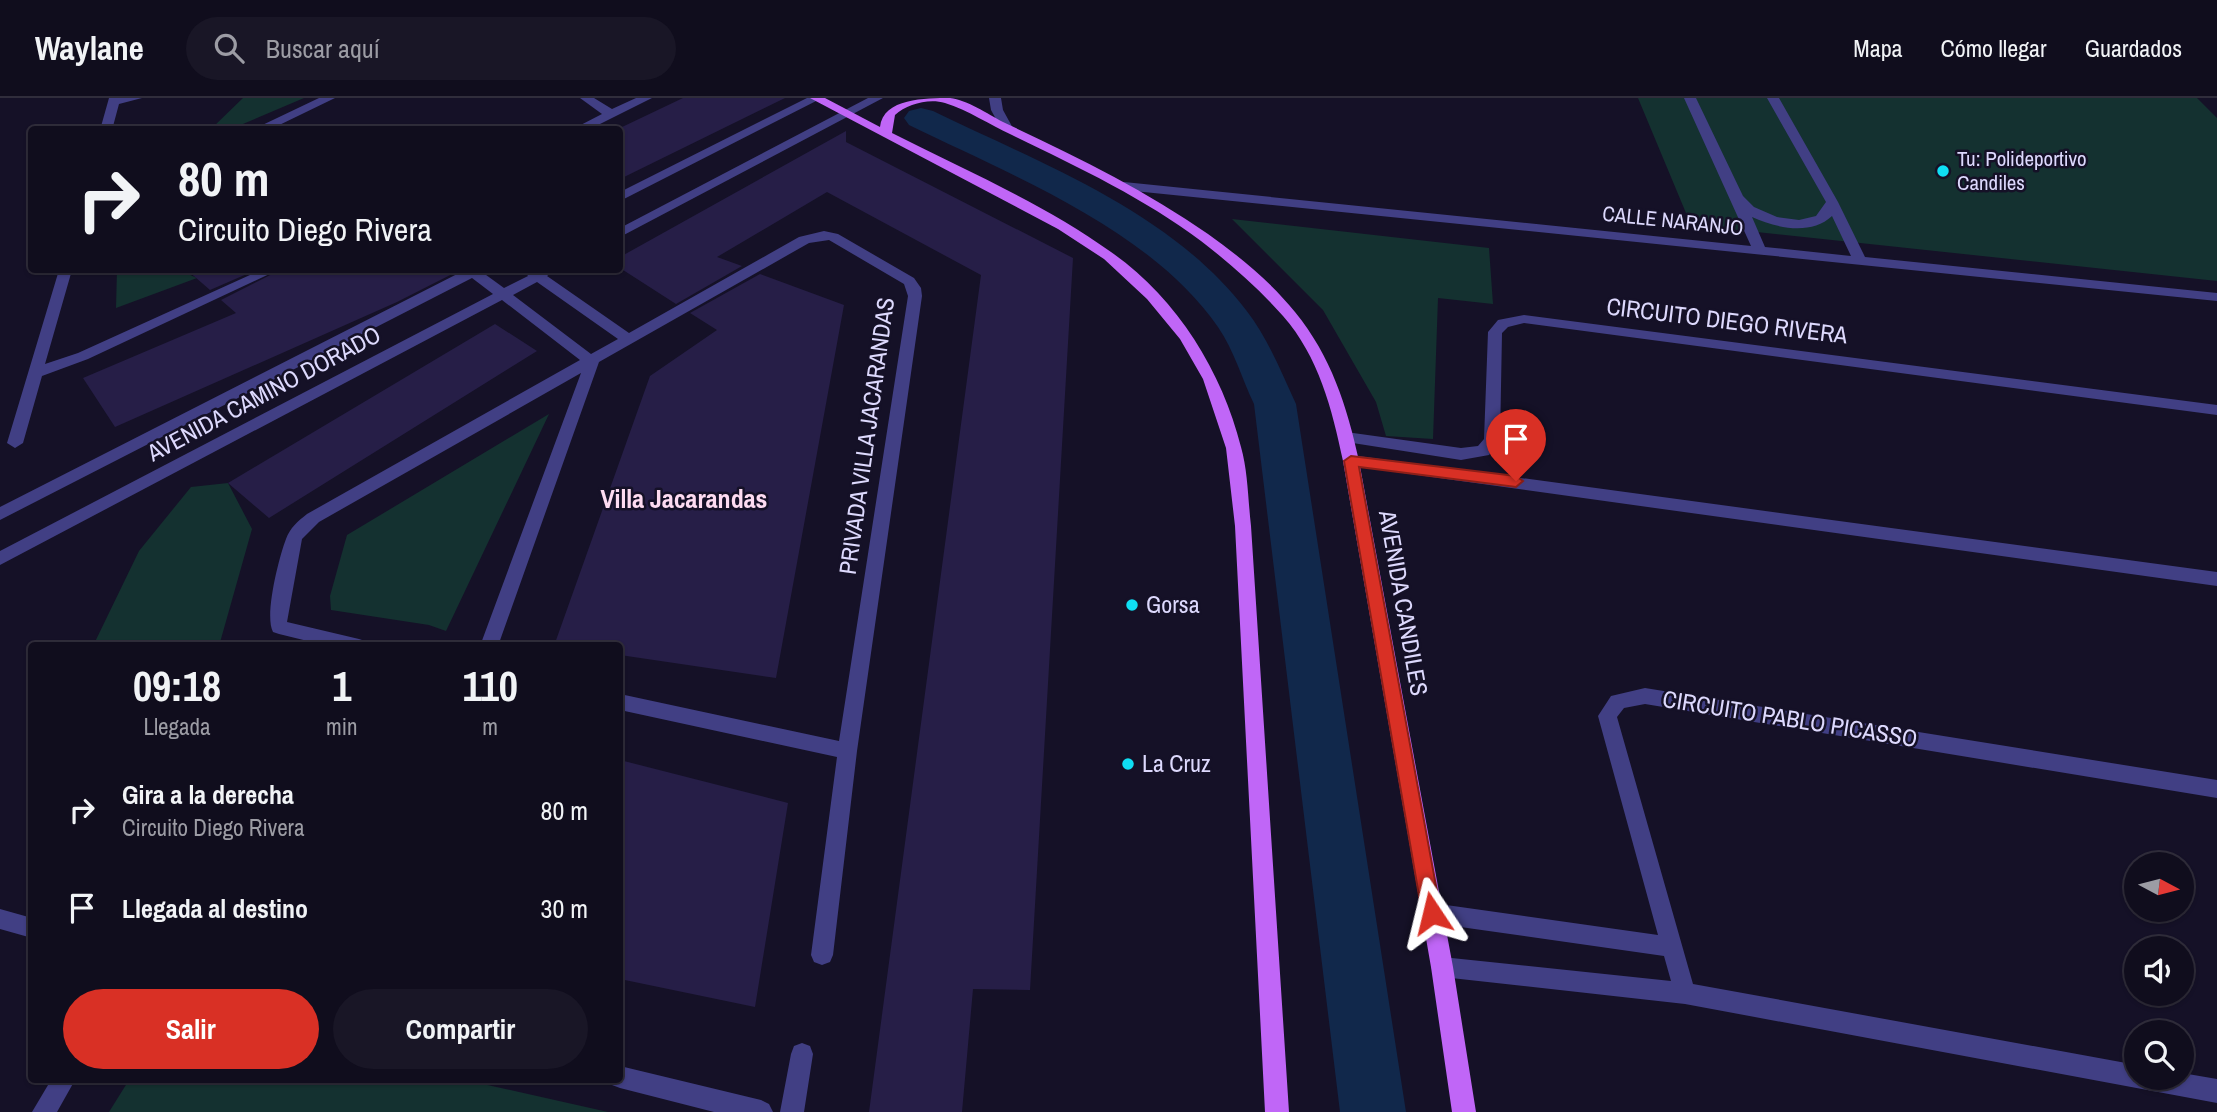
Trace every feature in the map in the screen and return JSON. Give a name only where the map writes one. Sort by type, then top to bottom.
[{"type":"main road","points":[[816,98],[853,111],[887,133],[1063,226],[1109,256],[1152,296],[1186,337],[1210,379],[1234,448],[1243,526],[1277,1112]]},
{"type":"main road","points":[[887,133],[888,116],[895,108],[922,99],[943,98]]},
{"type":"main road","name":"AVENIDA CANDILES","points":[[943,98],[1124,186],[1210,243],[1274,297],[1293,319],[1320,360],[1346,437],[1351,461],[1432,913],[1464,1112]]},
{"type":"street","points":[[107,126],[114,100],[136,98]]},
{"type":"street","points":[[267,126],[329,98]]},
{"type":"street","points":[[586,98],[611,114]]},
{"type":"street","points":[[586,126],[646,98]]},
{"type":"street","points":[[623,195],[816,98]]},
{"type":"street","points":[[623,231],[877,98]]},
{"type":"street","points":[[995,98],[996,110],[1008,130]]},
{"type":"street","points":[[1690,98],[1760,251]]},
{"type":"street","points":[[1773,98],[1832,202],[1860,261]]},
{"type":"street","name":"CALLE NARANJO","points":[[1124,186],[2217,297]]},
{"type":"street","points":[[1737,198],[1754,213],[1793,223],[1808,223],[1824,217],[1832,202]]},
{"type":"street","name":"PRIVADA VILLA JACARANDAS","points":[[342,642],[279,627],[276,618],[294,539],[299,530],[313,518],[813,237],[833,237],[909,281],[915,288],[848,751],[822,955]]},
{"type":"street","points":[[15,443],[64,273]]},
{"type":"street","points":[[36,373],[83,355],[264,273]]},
{"type":"street","name":"AVENIDA CAMINO DORADO","points":[[0,514],[468,273]]},
{"type":"street","points":[[478,273],[592,362],[490,642]]},
{"type":"street","name":"AVENIDA CAMINO DORADO","points":[[0,559],[537,273]]},
{"type":"street","points":[[540,273],[630,340]]},
{"type":"street","name":"CIRCUITO DIEGO RIVERA","points":[[1346,437],[1461,454],[1483,451],[1492,440],[1495,331],[1503,323],[1524,319],[2217,410]]},
{"type":"street","points":[[1351,461],[2217,579]]},
{"type":"street","name":"CIRCUITO PABLO PICASSO","points":[[1685,993],[1607,716],[1618,701],[1645,696],[2217,789]]},
{"type":"street","points":[[623,703],[848,751]]},
{"type":"street","points":[[1432,913],[1672,947]]},
{"type":"street","points":[[0,919],[28,927]]},
{"type":"street","points":[[1441,967],[1685,993],[2124,1074]]},
{"type":"street","points":[[792,1112],[802,1054]]},
{"type":"street","points":[[623,1078],[761,1112]]},
{"type":"street","points":[[44,1112],[62,1083]]},
{"type":"street","points":[[2194,1087],[2217,1091]]},
{"type":"green space","points":[[243,98],[304,98],[238,126],[214,126]]},
{"type":"green space","name":"Tu: Polideportivo Candiles","points":[[1638,98],[2197,98],[2217,118],[2217,281],[1691,225]]},
{"type":"green space","points":[[1232,219],[1489,248],[1493,304],[1438,298],[1433,439],[1386,436],[1376,402],[1323,310]]},
{"type":"green space","points":[[117,273],[186,273],[197,278],[116,308]]},
{"type":"green space","points":[[549,414],[446,631],[429,625],[331,610],[330,596],[347,535]]},
{"type":"green space","points":[[228,483],[252,529],[220,642],[95,642],[139,551],[191,487]]},
{"type":"green space","points":[[127,1083],[478,1083],[608,1112],[109,1112]]},
{"type":"building","points":[[683,98],[785,98],[623,178],[623,127]]},
{"type":"building","points":[[846,131],[846,142],[1073,258],[1030,990],[973,989],[962,1112],[869,1112],[981,275],[827,192],[717,257],[742,266],[676,304],[623,270],[623,255]]},
{"type":"building","points":[[190,273],[249,273],[210,290]]},
{"type":"building","points":[[274,273],[454,273],[397,302],[115,427],[83,378],[236,313],[221,300]]},
{"type":"building","points":[[760,274],[844,305],[776,678],[623,655],[623,642],[555,642],[650,376],[717,330],[690,313]]},
{"type":"building","points":[[495,324],[537,351],[269,518],[228,483]]},
{"type":"building","points":[[623,761],[788,803],[755,1007],[623,980]]},
{"type":"waterway","points":[[921,118],[1089,202],[1168,254],[1203,284],[1232,318],[1255,360],[1275,404],[1373,1112]]},
{"type":"place","name":"Tu: Polideportivo Candiles","points":[[1943,171]]},
{"type":"place","name":"Gorsa","points":[[1132,605]]},
{"type":"place","name":"La Cruz","points":[[1128,764]]},
{"type":"district","name":"Villa Jacarandas","points":[[684,499]]},
{"type":"route","points":[[1432,913],[1351,461],[1516,481]]}]
